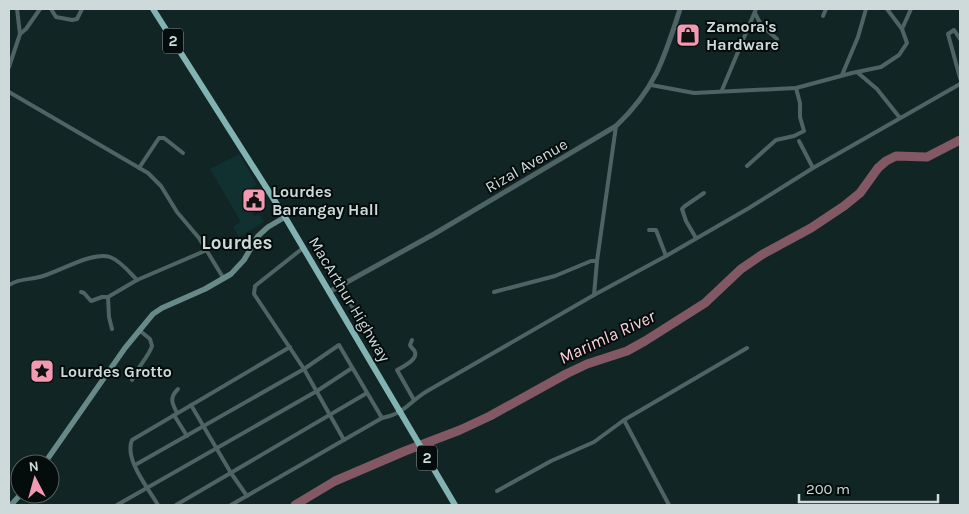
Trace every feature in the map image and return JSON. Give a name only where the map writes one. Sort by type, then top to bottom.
[{"type":"highway","name":"MacArthur Highway","points":[[153,9],[285,217],[455,505]]},
{"type":"main road","points":[[51,454],[139,330],[158,310],[224,279],[238,267],[263,231],[285,217]]},
{"type":"street","points":[[9,67],[20,34],[17,9]]},
{"type":"street","points":[[20,34],[26,29],[40,9]]},
{"type":"street","points":[[51,9],[56,17],[72,20],[77,19],[82,9]]},
{"type":"street","name":"Rizal Avenue","points":[[329,292],[434,234],[616,126],[635,107],[651,84],[665,55],[680,9]]},
{"type":"street","points":[[824,16],[826,9]]},
{"type":"street","points":[[842,75],[858,37],[866,9]]},
{"type":"street","points":[[651,84],[694,93],[722,90],[796,88],[842,75],[881,67],[899,55],[907,43],[902,30],[887,9]]},
{"type":"street","points":[[902,30],[911,9]]},
{"type":"street","points":[[722,90],[756,11]]},
{"type":"street","points":[[756,11],[761,25],[778,39]]},
{"type":"street","points":[[960,39],[954,30],[948,34],[960,78]]},
{"type":"street","points":[[856,72],[881,94],[900,118]]},
{"type":"street","points":[[231,505],[382,418],[393,416],[408,408],[414,400],[428,390],[666,256],[813,168],[960,84]]},
{"type":"street","points":[[746,166],[776,140],[803,132],[804,128],[800,116],[800,103],[796,88]]},
{"type":"street","points":[[9,92],[148,173],[161,186],[177,212],[207,250],[224,279]]},
{"type":"street","points":[[594,295],[616,126]]},
{"type":"street","points":[[139,168],[159,138],[164,138],[183,153]]},
{"type":"street","points":[[799,141],[813,168]]},
{"type":"street","points":[[696,238],[686,221],[682,209],[704,193]]},
{"type":"street","points":[[649,230],[656,230],[666,256]]},
{"type":"street","points":[[303,248],[274,270],[254,290],[259,301],[304,368],[344,440]]},
{"type":"street","points":[[81,292],[91,301],[108,297],[137,280],[207,250]]},
{"type":"street","points":[[9,285],[19,280],[45,276],[93,258],[104,256],[116,260],[137,280]]},
{"type":"street","points":[[494,292],[555,276],[597,261]]},
{"type":"street","points":[[340,286],[369,335]]},
{"type":"street","points":[[108,297],[112,329]]},
{"type":"street","points":[[132,380],[136,370],[152,346],[150,339],[139,330]]},
{"type":"street","points":[[412,340],[410,345],[416,356],[413,360],[396,370],[414,400]]},
{"type":"street","points":[[134,466],[304,368],[339,345],[382,418]]},
{"type":"street","points":[[158,505],[134,466],[130,454],[132,440],[290,346]]},
{"type":"street","points":[[497,491],[551,461],[594,442],[624,420],[747,348]]},
{"type":"street","points":[[117,505],[352,368]]},
{"type":"street","points":[[178,389],[172,398],[172,402],[187,436]]},
{"type":"street","points":[[176,505],[367,393]]},
{"type":"street","points":[[191,405],[231,473],[247,496]]},
{"type":"street","points":[[624,420],[669,505]]},
{"type":"shaded area","points":[[239,154],[257,185],[242,194],[254,216],[259,214],[264,222],[239,237],[233,227],[241,222],[210,169]]},
{"type":"waterway","name":"Marimla River","points":[[295,505],[335,481],[490,416],[587,364],[627,351],[705,303],[741,269],[763,254],[811,228],[844,206],[860,193],[878,168],[886,161],[896,156],[927,157],[960,140]]},
{"type":"place","name":"Zamora's Hardware","points":[[688,35]]},
{"type":"place","name":"Lourdes Barangay Hall","points":[[254,200]]},
{"type":"place","name":"Lourdes Grotto","points":[[42,371]]},
{"type":"district","name":"Lourdes","points":[[237,242]]}]
